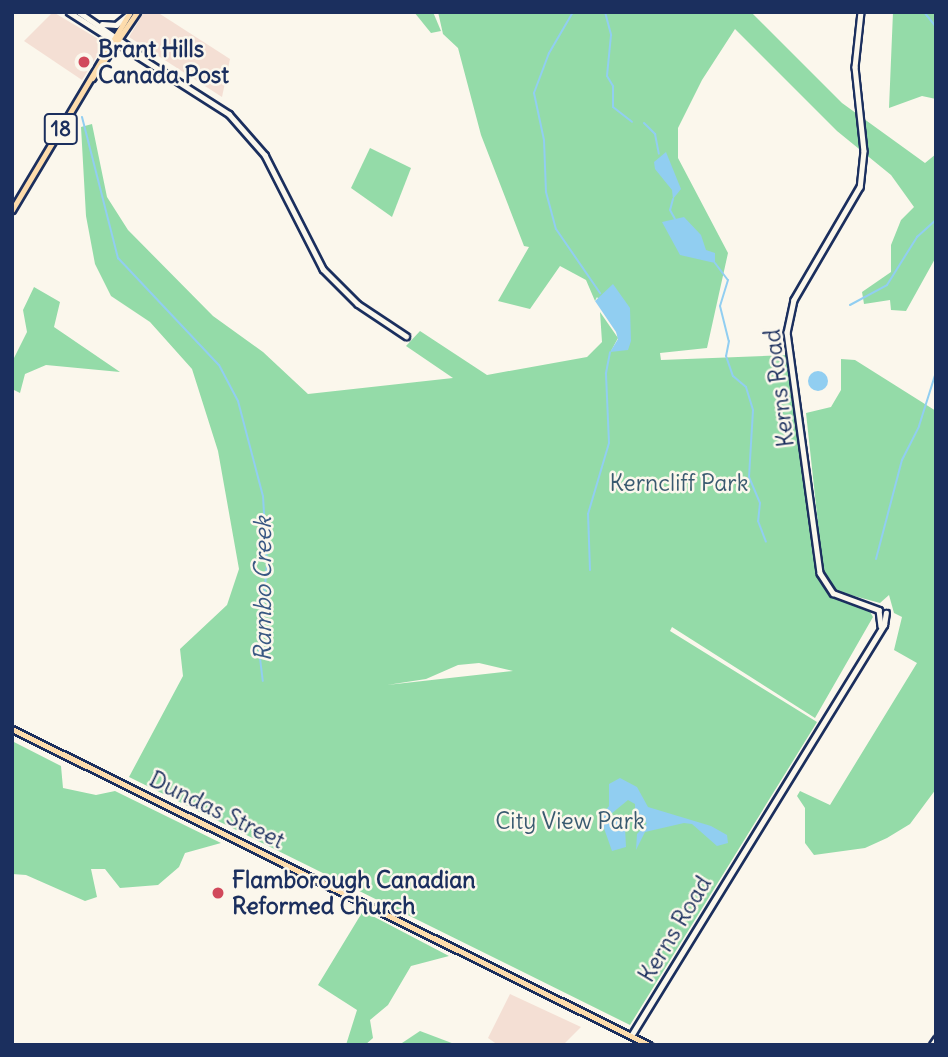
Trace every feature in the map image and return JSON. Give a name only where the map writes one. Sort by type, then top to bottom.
[{"type":"main road","name":"18","points":[[12,210],[92,78],[137,12]]},
{"type":"main road","name":"18","points":[[117,39],[130,13]]},
{"type":"main road","name":"Dundas Street","points":[[12,729],[649,1045]]},
{"type":"street","points":[[69,12],[117,39],[222,107],[265,155],[323,269],[358,304],[406,336]]},
{"type":"street","points":[[79,12],[117,39]]},
{"type":"street","name":"Kerns Road","points":[[631,1036],[881,626],[884,614],[867,604],[834,593],[824,584],[788,318],[794,300],[860,187],[864,151],[855,67],[861,12]]},
{"type":"street","points":[[98,23],[116,25],[130,13]]},
{"type":"street","points":[[932,1045],[936,1039]]},
{"type":"shaded area","points":[[53,12],[105,43],[82,80],[24,41]]},
{"type":"shaded area","points":[[144,12],[157,12],[230,59],[222,97],[129,37]]},
{"type":"shaded area","points":[[510,994],[581,1027],[563,1045],[498,1045],[488,1038]]},
{"type":"green space","points":[[414,12],[433,12],[441,31],[431,33]]},
{"type":"green space","points":[[438,12],[751,12],[842,103],[925,163],[936,154],[936,257],[906,311],[891,310],[890,300],[864,304],[862,292],[891,272],[891,245],[901,220],[914,207],[891,175],[837,131],[735,29],[702,80],[678,128],[678,158],[728,253],[707,348],[660,353],[661,360],[787,355],[819,579],[829,594],[868,608],[873,617],[815,718],[672,627],[670,631],[817,722],[630,1025],[129,777],[183,676],[180,649],[227,605],[239,569],[218,451],[192,369],[150,322],[111,296],[95,264],[86,216],[81,127],[92,124],[107,197],[128,230],[213,316],[263,352],[308,394],[453,378],[406,346],[420,331],[487,375],[587,357],[602,342],[600,312],[618,338],[615,324],[597,297],[595,301],[586,280],[560,266],[530,309],[498,301],[529,247],[524,246],[481,135],[458,48],[443,34]],"holes":[[[618,338],[620,348],[611,351]],[[479,663],[513,671],[387,685],[426,679],[458,665]]]},
{"type":"green space","points":[[893,12],[936,12],[936,99],[922,96],[889,108]]},
{"type":"green space","points":[[370,148],[411,168],[392,217],[351,188]]},
{"type":"green space","points":[[34,287],[60,302],[54,327],[120,372],[46,365],[25,374],[20,393],[12,389],[12,362],[27,332],[23,310]]},
{"type":"green space","points":[[841,359],[855,360],[936,411],[936,789],[910,824],[887,838],[865,848],[814,855],[805,843],[805,808],[797,796],[800,791],[830,805],[917,663],[894,650],[902,617],[894,613],[889,595],[880,603],[836,591],[824,579],[806,413],[831,407],[841,390]]},
{"type":"green space","points":[[12,741],[61,766],[63,788],[96,795],[115,791],[221,843],[185,853],[179,867],[158,885],[120,888],[105,869],[91,869],[97,897],[85,901],[26,875],[12,874]]},
{"type":"green space","points":[[363,911],[449,956],[411,966],[388,1005],[370,1020],[373,1038],[365,1045],[346,1045],[357,1010],[318,985]]},
{"type":"green space","points":[[420,1031],[457,1045],[399,1045]]},
{"type":"water","points":[[666,152],[681,189],[673,199],[672,190],[655,169],[654,162]]},
{"type":"water","points":[[684,217],[701,235],[706,250],[715,253],[715,263],[680,255],[662,222]]},
{"type":"water","points":[[613,284],[630,308],[631,341],[628,350],[610,352],[618,339],[616,332],[595,301]]},
{"type":"water","points":[[818,371],[825,374],[828,381],[825,388],[818,391],[811,388],[808,381],[811,374]]},
{"type":"water","points":[[620,778],[637,787],[648,807],[711,826],[727,835],[728,843],[717,846],[692,824],[684,823],[645,832],[636,850],[637,834],[647,823],[635,818],[635,804],[628,800],[611,814],[625,827],[626,847],[612,851],[600,817],[609,806],[609,784]]},
{"type":"waterway","points":[[573,12],[549,53],[534,93],[544,140],[546,192],[556,229],[600,293]]},
{"type":"waterway","points":[[605,12],[611,35],[607,76],[613,86],[613,107],[632,122]]},
{"type":"waterway","points":[[924,12],[936,27]]},
{"type":"waterway","name":"Rambo Creek","points":[[82,117],[118,258],[219,365],[238,401],[263,496],[267,565],[259,650],[263,681]]},
{"type":"waterway","points":[[644,123],[655,134],[659,154]]},
{"type":"waterway","points":[[673,199],[670,210],[675,219]]},
{"type":"waterway","points":[[850,305],[887,285],[917,237],[936,220]]},
{"type":"waterway","points":[[715,263],[728,280],[720,306],[729,341],[726,356],[733,376],[746,387],[753,410],[749,477],[760,503],[758,521],[766,542]]},
{"type":"waterway","points":[[590,570],[588,514],[609,443],[606,373],[610,352]]},
{"type":"waterway","points":[[876,559],[902,460],[919,426],[936,372]]},
{"type":"place","name":"Brant Hills Canada Post","points":[[84,62]]},
{"type":"place","name":"Flamborough Canadian Reformed Church","points":[[218,893]]},
{"type":"park label","name":"Kerncliff Park","points":[[679,483]]},
{"type":"park label","name":"City View Park","points":[[570,821]]}]
